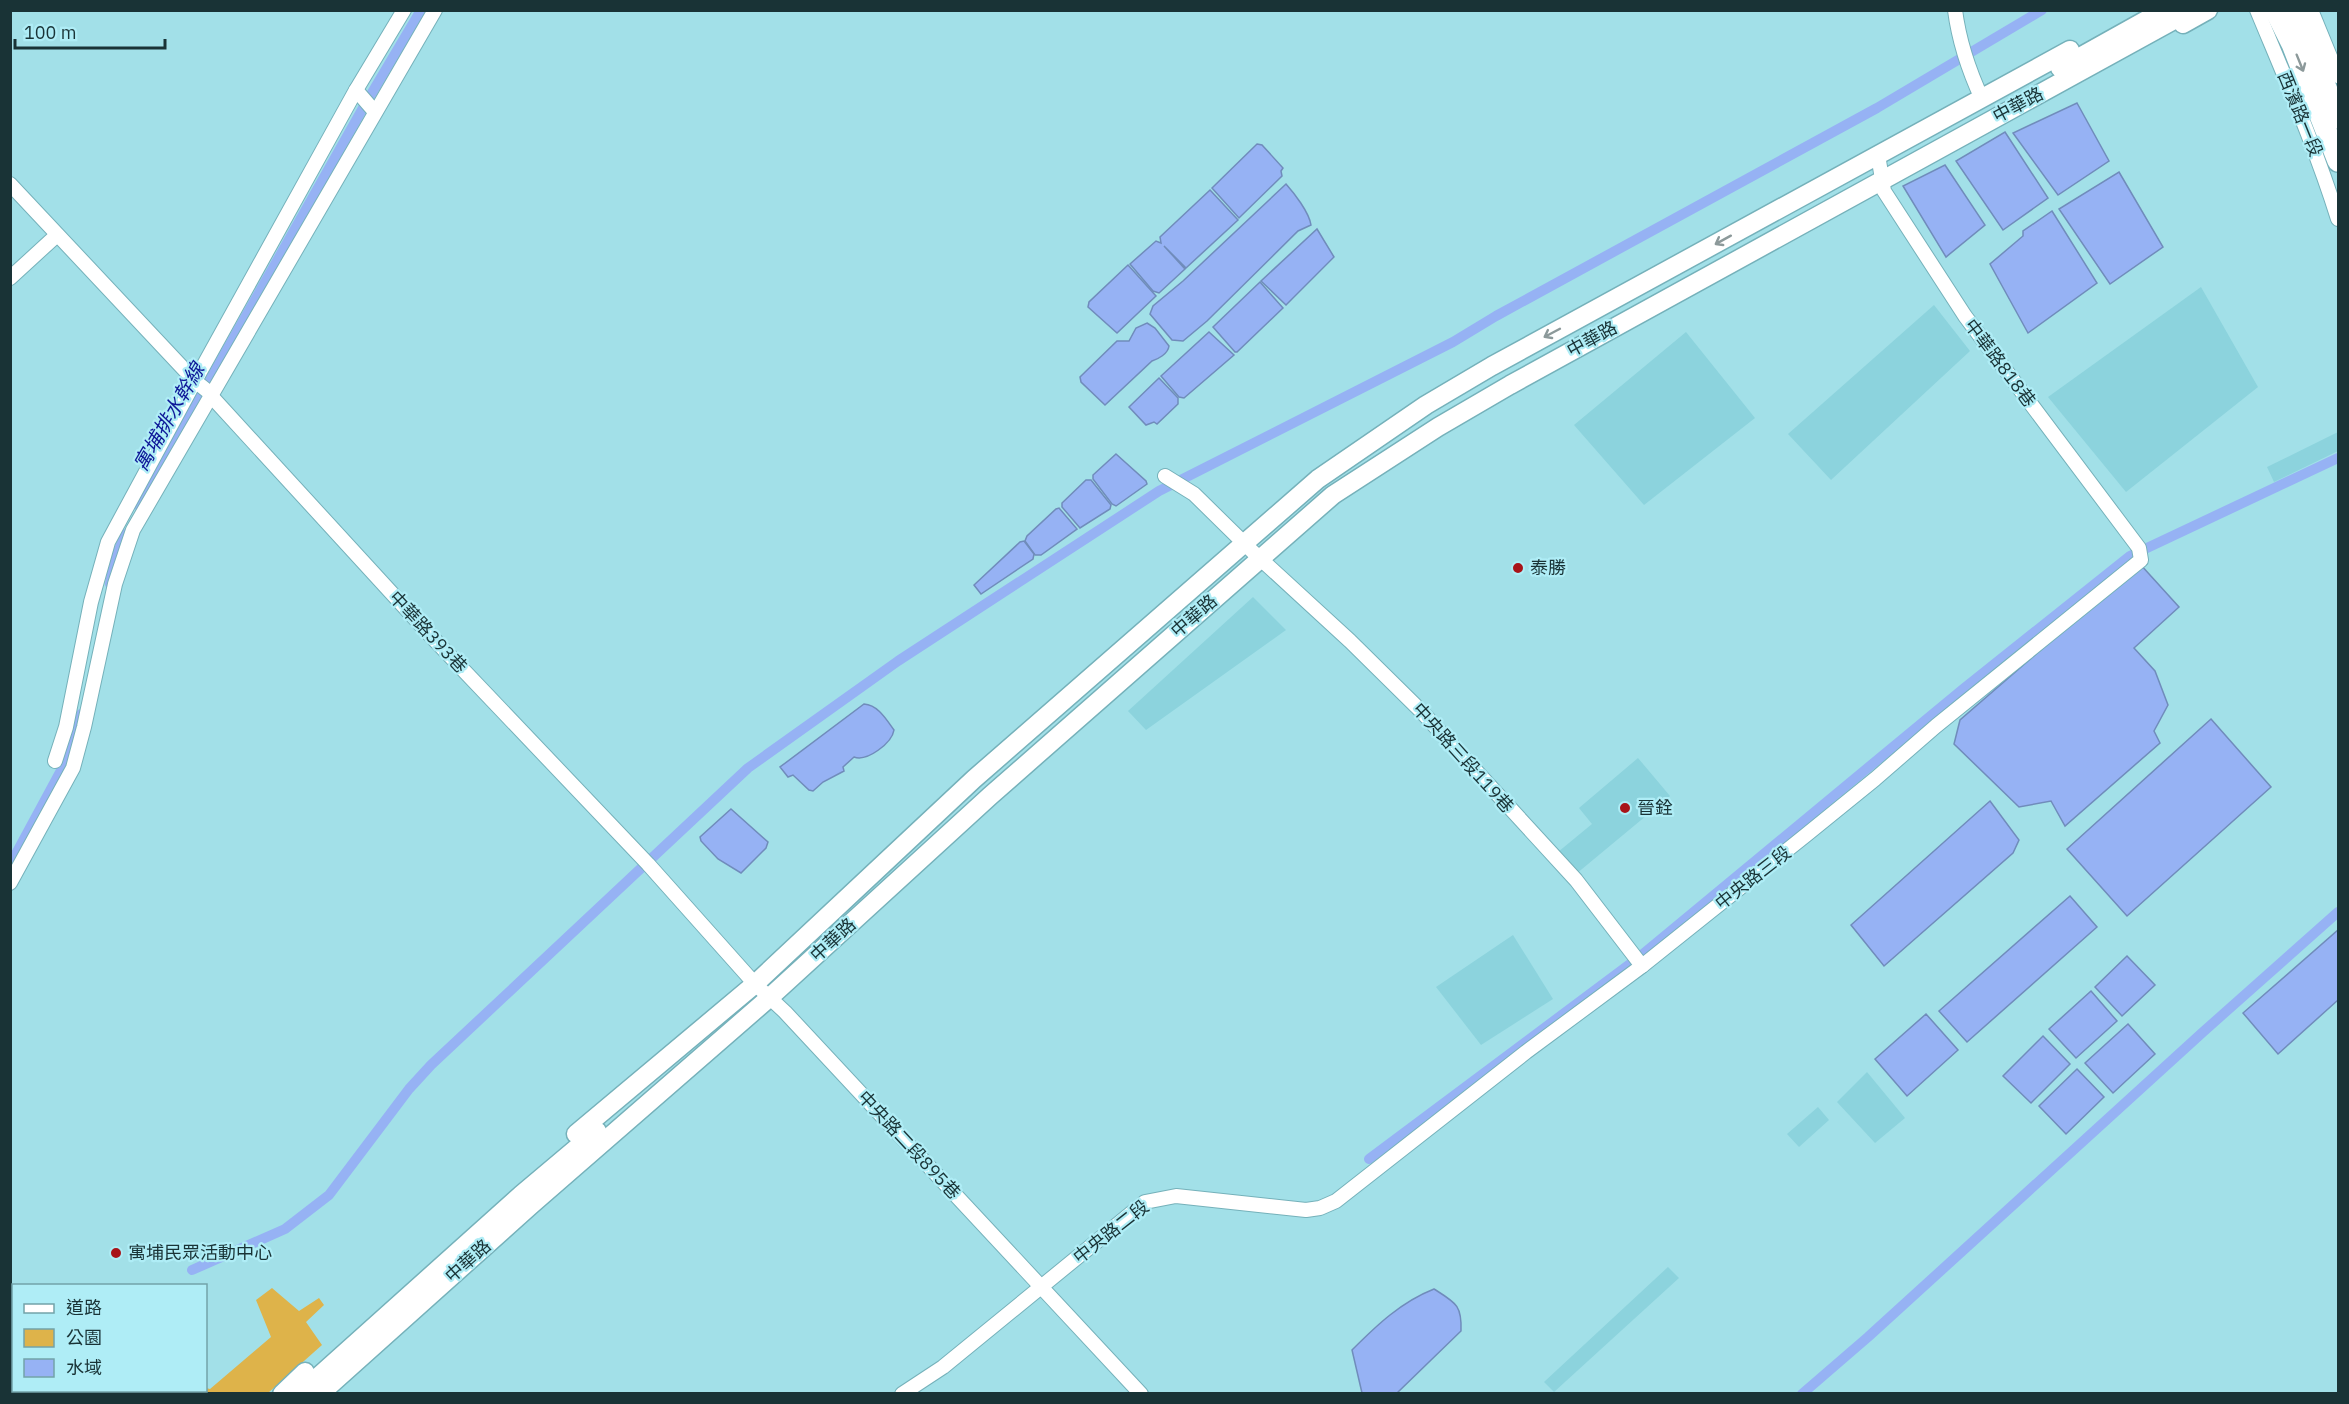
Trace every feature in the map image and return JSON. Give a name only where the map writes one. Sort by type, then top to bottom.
[{"type":"highway","points":[[2275,10],[2292,44],[2338,160]]},
{"type":"highway","points":[[2295,10],[2338,118]]},
{"type":"main road","name":"中華路","points":[[1881,173],[1982,99],[2143,10]]},
{"type":"main road","name":"中華路","points":[[336,1394],[766,994],[974,779],[1256,555],[1337,507],[1444,436],[1674,305],[1881,173],[2164,10]]},
{"type":"main road","name":"中華路","points":[[1881,173],[2192,10]]},
{"type":"main road","name":"中華路","points":[[299,1394],[521,1195],[997,804],[1256,555],[1318,479],[1436,399],[1502,360],[2208,10]]},
{"type":"main road","name":"中華路","points":[[282,1394],[512,1186],[766,994]]},
{"type":"main road","name":"中華路","points":[[320,1394],[766,994]]},
{"type":"street","points":[[55,761],[66,728],[91,602],[108,542],[356,90],[404,10]]},
{"type":"street","points":[[10,883],[73,768],[87,716],[115,584],[133,530],[435,10]]},
{"type":"street","points":[[1955,10],[1957,27],[1970,73],[1982,99]]},
{"type":"street","name":"西濱路一段","points":[[2257,10],[2308,133],[2338,219]]},
{"type":"street","points":[[2310,10],[2338,76]]},
{"type":"street","points":[[356,90],[375,112]]},
{"type":"street","name":"中華路818巷","points":[[1881,173],[1965,316],[2139,548],[2141,560]]},
{"type":"street","name":"中華路393巷","points":[[10,184],[195,381],[211,395],[431,636],[651,867],[766,994]]},
{"type":"street","points":[[10,278],[57,235]]},
{"type":"street","name":"中央路三段119巷","points":[[1165,476],[1194,494],[1422,712],[1576,880],[1642,966]]},
{"type":"street","name":"中央路三段","points":[[1357,1185],[1490,1080],[1642,966],[1867,786],[1936,726],[2141,560]]},
{"type":"street","name":"中央路二段895巷","points":[[766,994],[1141,1394]]},
{"type":"street","name":"中央路二段","points":[[902,1394],[943,1367],[1145,1202],[1176,1196],[1306,1210],[1320,1208],[1336,1201],[1357,1185]]},
{"type":"shaded area","points":[[2201,287],[2258,387],[2126,492],[2048,397]]},
{"type":"shaded area","points":[[1934,305],[1970,351],[1831,480],[1788,434]]},
{"type":"shaded area","points":[[1686,332],[1755,418],[1644,505],[1574,425]]},
{"type":"shaded area","points":[[2338,432],[2338,451],[2274,482],[2267,467]]},
{"type":"shaded area","points":[[1253,597],[1286,630],[1146,730],[1128,711]]},
{"type":"shaded area","name":"晉銓","points":[[1638,758],[1670,796],[1576,874],[1558,852],[1592,824],[1579,808]]},
{"type":"shaded area","points":[[1513,935],[1553,999],[1481,1045],[1436,987]]},
{"type":"shaded area","points":[[1867,1072],[1905,1118],[1875,1143],[1837,1102]]},
{"type":"shaded area","points":[[1818,1107],[1829,1120],[1799,1147],[1787,1134]]},
{"type":"shaded area","points":[[1668,1267],[1679,1278],[1554,1392],[1544,1382]]},
{"type":"green space","points":[[272,1288],[299,1311],[319,1298],[324,1305],[306,1322],[322,1345],[268,1393],[201,1394],[200,1392],[207,1392],[207,1388],[210,1389],[271,1337],[256,1300]]},
{"type":"water","points":[[2077,103],[2109,161],[2058,195],[2013,133]]},
{"type":"water","points":[[2005,132],[2048,198],[2003,230],[1956,161]]},
{"type":"water","points":[[1257,144],[1262,145],[1283,168],[1282,176],[1239,218],[1212,188]]},
{"type":"water","points":[[1945,165],[1985,225],[1946,257],[1903,186]]},
{"type":"water","points":[[2119,172],[2163,247],[2110,284],[2059,209]]},
{"type":"water","points":[[1286,184],[1304,209],[1311,225],[1298,231],[1207,321],[1183,341],[1172,340],[1150,314],[1153,306],[1183,281]]},
{"type":"water","points":[[1210,190],[1238,220],[1186,268],[1164,246],[1185,269],[1159,293],[1153,291],[1130,264],[1156,241],[1161,243],[1160,237]]},
{"type":"water","points":[[2052,211],[2097,283],[2028,333],[1990,264],[2023,236],[2023,231]]},
{"type":"water","points":[[1317,229],[1334,257],[1286,305],[1261,281]]},
{"type":"water","points":[[1128,265],[1156,296],[1117,333],[1088,307],[1089,302]]},
{"type":"water","points":[[1260,282],[1283,308],[1235,352],[1213,327]]},
{"type":"water","points":[[1147,323],[1155,328],[1169,346],[1167,351],[1152,361],[1105,405],[1081,382],[1080,377],[1117,341],[1129,341],[1136,328]]},
{"type":"water","points":[[1209,332],[1234,355],[1184,398],[1179,397],[1161,376]]},
{"type":"water","points":[[1159,378],[1178,398],[1178,404],[1157,424],[1154,422],[1146,425],[1129,407]]},
{"type":"water","points":[[1116,454],[1147,484],[1116,506],[1093,479],[1093,475]]},
{"type":"water","points":[[1086,480],[1091,480],[1111,505],[1110,509],[1080,528],[1062,507],[1062,503]]},
{"type":"water","points":[[1059,508],[1077,529],[1041,555],[1035,555],[1025,541],[1027,536]]},
{"type":"water","points":[[1024,541],[1034,554],[1033,559],[981,594],[974,585],[1020,542]]},
{"type":"water","points":[[2140,564],[2179,607],[2134,648],[2155,671],[2168,705],[2154,731],[2160,743],[2065,826],[2051,801],[2019,807],[1954,744],[1960,720]]},
{"type":"water","points":[[864,704],[878,710],[894,730],[884,746],[865,757],[854,757],[843,767],[844,771],[823,782],[813,791],[793,775],[788,777],[780,767]]},
{"type":"water","points":[[2211,719],[2271,787],[2127,916],[2067,849]]},
{"type":"water","points":[[1990,801],[2019,840],[2013,853],[1884,966],[1851,925]]},
{"type":"water","points":[[731,809],[768,842],[766,848],[741,873],[718,859],[700,837]]},
{"type":"water","points":[[2070,896],[2097,927],[1967,1042],[1939,1011]]},
{"type":"water","points":[[2338,930],[2338,1000],[2278,1054],[2243,1013]]},
{"type":"water","points":[[2127,956],[2155,985],[2122,1016],[2095,987]]},
{"type":"water","points":[[2091,991],[2117,1021],[2076,1058],[2049,1029]]},
{"type":"water","points":[[1926,1014],[1958,1050],[1907,1096],[1875,1059]]},
{"type":"water","points":[[2128,1024],[2155,1054],[2113,1093],[2085,1063]]},
{"type":"water","points":[[2043,1036],[2070,1064],[2031,1103],[2003,1076]]},
{"type":"water","points":[[2077,1069],[2104,1097],[2066,1134],[2039,1106]]},
{"type":"water","points":[[1434,1289],[1448,1298],[1459,1310],[1461,1331],[1397,1393],[1362,1393],[1352,1350],[1400,1307]]},
{"type":"waterway","name":"寓埔排水幹線","points":[[139,506],[363,108],[421,10]]},
{"type":"waterway","points":[[192,1270],[285,1229],[329,1195],[409,1089],[431,1065],[748,768],[898,661],[1159,491],[1453,342],[1496,316],[1877,108],[2042,10]]},
{"type":"waterway","points":[[1369,1159],[1638,958],[1963,689],[2130,556],[2338,458]]},
{"type":"waterway","name":"寓埔排水幹線","points":[[110,584],[115,558],[126,534]]},
{"type":"waterway","name":"寓埔排水幹線","points":[[10,865],[64,765],[81,714]]},
{"type":"waterway","points":[[1802,1394],[2338,912]]},
{"type":"place","name":"泰勝","points":[[1518,568]]},
{"type":"place","name":"晉銓","points":[[1625,808]]},
{"type":"place","name":"寓埔民眾活動中心","points":[[116,1253]]}]
